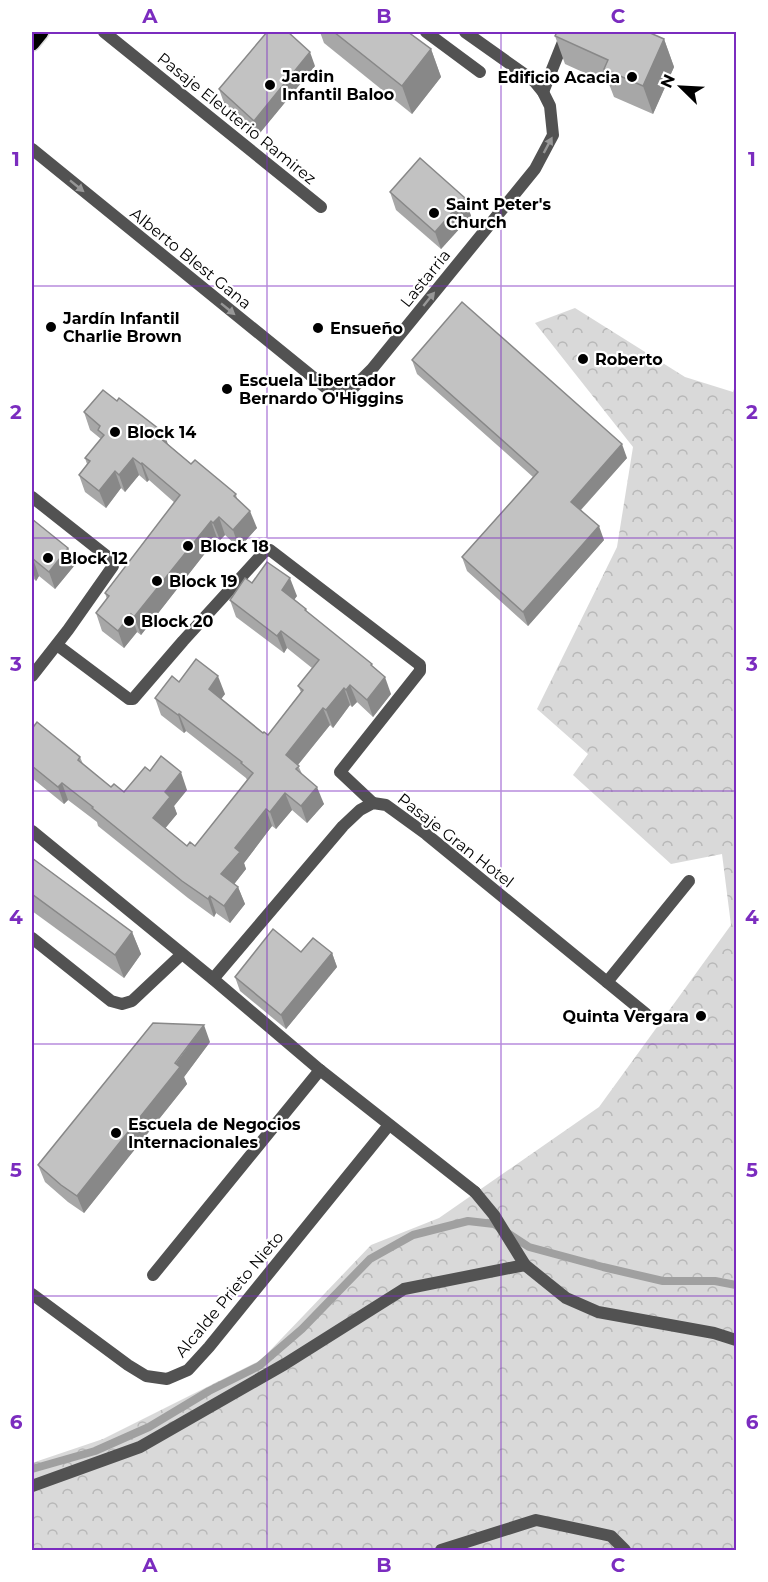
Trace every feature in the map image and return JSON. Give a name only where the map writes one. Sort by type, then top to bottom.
[{"type":"main road","points":[[32,43],[41,32]]},
{"type":"street","name":"Pasaje Eleuterio Ramirez","points":[[104,32],[321,207]]},
{"type":"street","points":[[426,32],[480,72]]},
{"type":"street","points":[[465,32],[534,81],[543,92],[567,32]]},
{"type":"street","name":"Lastarria","points":[[330,391],[349,392],[372,369],[536,169],[553,135],[550,106],[543,92]]},
{"type":"street","name":"Alberto Blest Gana","points":[[32,149],[330,391]]},
{"type":"street","points":[[32,496],[113,561],[113,566],[32,676]]},
{"type":"street","points":[[57,645],[129,699],[133,699],[265,551],[270,550],[420,665],[420,671],[340,772],[373,803]]},
{"type":"street","name":"Pasaje Gran Hotel","points":[[213,979],[343,826],[360,810],[373,803],[386,805],[426,834],[646,1014]]},
{"type":"street","points":[[32,831],[320,1070],[475,1192],[512,1241],[525,1265],[566,1298],[597,1312],[714,1333],[736,1340]]},
{"type":"street","points":[[607,982],[689,881]]},
{"type":"street","points":[[32,938],[111,1001],[122,1004],[132,1001],[182,954]]},
{"type":"street","points":[[153,1275],[320,1070]]},
{"type":"street","name":"Alcalde Prieto Nieto","points":[[32,1294],[146,1376],[166,1379],[188,1370],[389,1125]]},
{"type":"street","points":[[32,1486],[140,1448],[285,1364],[404,1289],[525,1265]]},
{"type":"street","points":[[441,1551],[536,1520],[611,1536],[625,1551]]},
{"type":"green space","name":"Quinta Vergara","points":[[575,308],[685,377],[733,392],[736,383],[736,1550],[32,1550],[32,1463],[103,1439],[261,1360],[371,1245],[439,1218],[599,1107],[731,925],[722,854],[671,864],[573,775],[588,754],[537,709],[617,547],[633,447],[535,323]]},
{"type":"building","name":"Jardin Infantil Baloo","points":[[267,32],[288,32],[310,52],[254,121],[219,89]]},
{"type":"building","points":[[334,32],[408,32],[431,49],[402,86]]},
{"type":"building","points":[[557,32],[648,32],[664,39],[643,86],[604,69],[608,60],[555,36]]},
{"type":"building","points":[[420,158],[465,198],[435,232],[390,192]]},
{"type":"building","points":[[462,302],[622,444],[571,502],[599,526],[523,612],[462,557],[538,472],[412,360]]},
{"type":"building","points":[[103,390],[117,401],[119,398],[164,433],[160,438],[191,464],[195,460],[236,494],[234,496],[250,511],[233,530],[219,517],[213,523],[211,521],[134,617],[131,614],[118,631],[96,613],[109,596],[105,593],[180,495],[133,458],[119,475],[115,471],[99,491],[79,475],[90,461],[85,458],[104,435],[98,430],[100,426],[84,412]]},
{"type":"building","points":[[32,519],[68,548],[49,572],[33,559],[32,561]]},
{"type":"building","points":[[267,562],[290,578],[282,590],[385,677],[367,700],[350,685],[346,690],[344,688],[326,710],[323,708],[286,755],[299,766],[296,769],[317,787],[301,806],[285,793],[270,812],[266,809],[235,848],[240,852],[221,874],[238,887],[224,906],[210,896],[208,899],[182,881],[62,783],[58,787],[32,766],[32,724],[34,726],[37,722],[80,757],[78,760],[111,787],[114,784],[124,792],[145,767],[150,771],[161,756],[181,772],[165,792],[170,797],[153,818],[187,846],[190,842],[195,846],[253,773],[242,762],[155,698],[172,676],[179,682],[196,659],[218,676],[209,689],[268,735],[303,690],[298,686],[319,660],[281,631],[277,636],[230,600],[245,578],[252,583]]},
{"type":"building","points":[[32,858],[132,932],[115,955],[32,894]]},
{"type":"building","points":[[273,929],[301,952],[313,938],[332,953],[281,1015],[235,977]]},
{"type":"building","name":"Escuela de Negocios Internacionales","points":[[153,1023],[204,1025],[175,1063],[180,1067],[77,1196],[38,1165]]},
{"type":"waterway","points":[[32,1469],[95,1451],[149,1427],[209,1391],[259,1366],[302,1329],[370,1259],[413,1235],[468,1221],[494,1224],[529,1247],[603,1267],[663,1281],[715,1281],[736,1285]]},
{"type":"place","name":"Edificio Acacia","points":[[632,77]]},
{"type":"place","name":"Jardin Infantil Baloo","points":[[270,85]]},
{"type":"place","name":"Saint Peter's Church","points":[[434,213]]},
{"type":"place","name":"Jardín Infantil Charlie Brown","points":[[51,327]]},
{"type":"place","name":"Ensueño","points":[[318,328]]},
{"type":"place","name":"Roberto","points":[[583,359]]},
{"type":"place","name":"Escuela Libertador Bernardo O'Higgins","points":[[227,389]]},
{"type":"place","name":"Block 14","points":[[115,432]]},
{"type":"place","name":"Block 18","points":[[188,546]]},
{"type":"place","name":"Block 12","points":[[48,558]]},
{"type":"place","name":"Block 19","points":[[157,581]]},
{"type":"place","name":"Block 20","points":[[129,621]]},
{"type":"place","name":"Quinta Vergara","points":[[701,1016]]},
{"type":"place","name":"Escuela de Negocios Internacionales","points":[[116,1133]]}]
